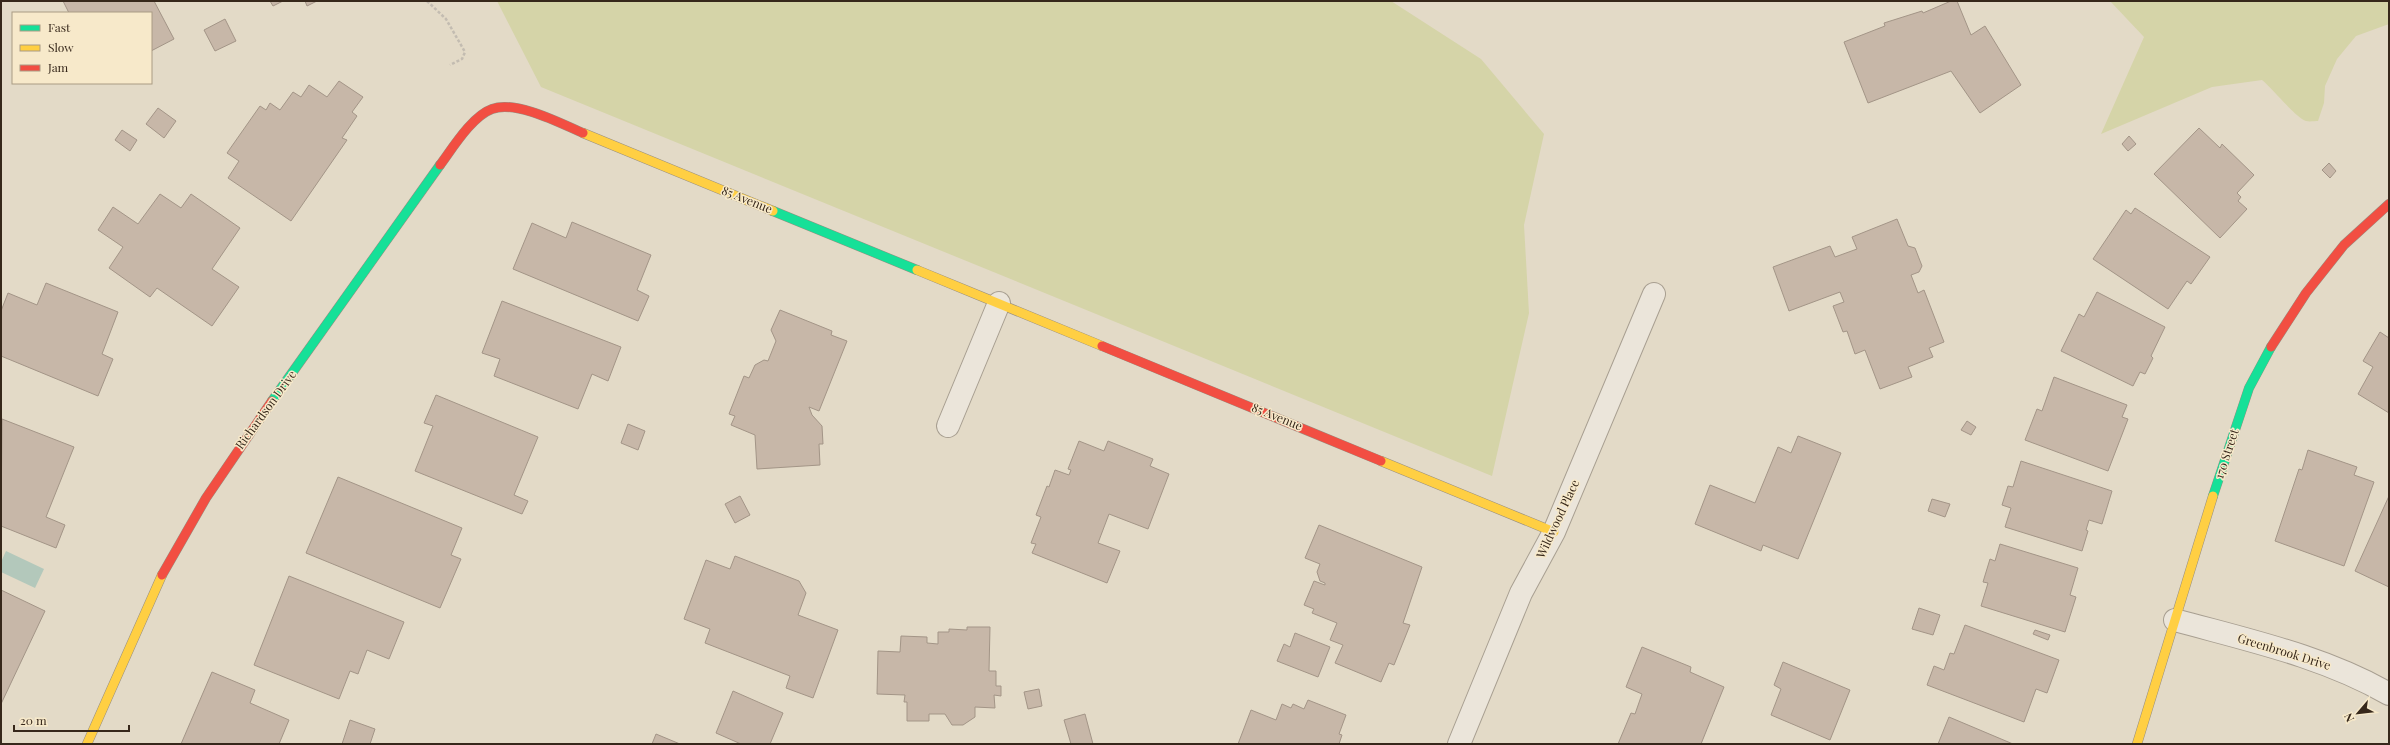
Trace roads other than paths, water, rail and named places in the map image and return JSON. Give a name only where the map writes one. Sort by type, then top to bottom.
[{"type":"street","name":"85 Avenue","points":[[493,107],[506,106],[542,116],[1554,532]]},
{"type":"street","name":"Richardson Drive","points":[[87,744],[163,573],[226,466],[455,145],[481,114],[493,107]]},
{"type":"street","name":"170 Street","points":[[2137,744],[2240,413],[2266,355],[2302,298],[2325,267],[2349,239],[2389,204]]},
{"type":"street","name":"Wildwood Place","points":[[1459,744],[1521,593],[1554,532],[1654,294]]},
{"type":"street","points":[[948,426],[999,303]]},
{"type":"street","name":"Greenbrook Drive","points":[[2175,620],[2312,659],[2362,679],[2389,694]]}]
